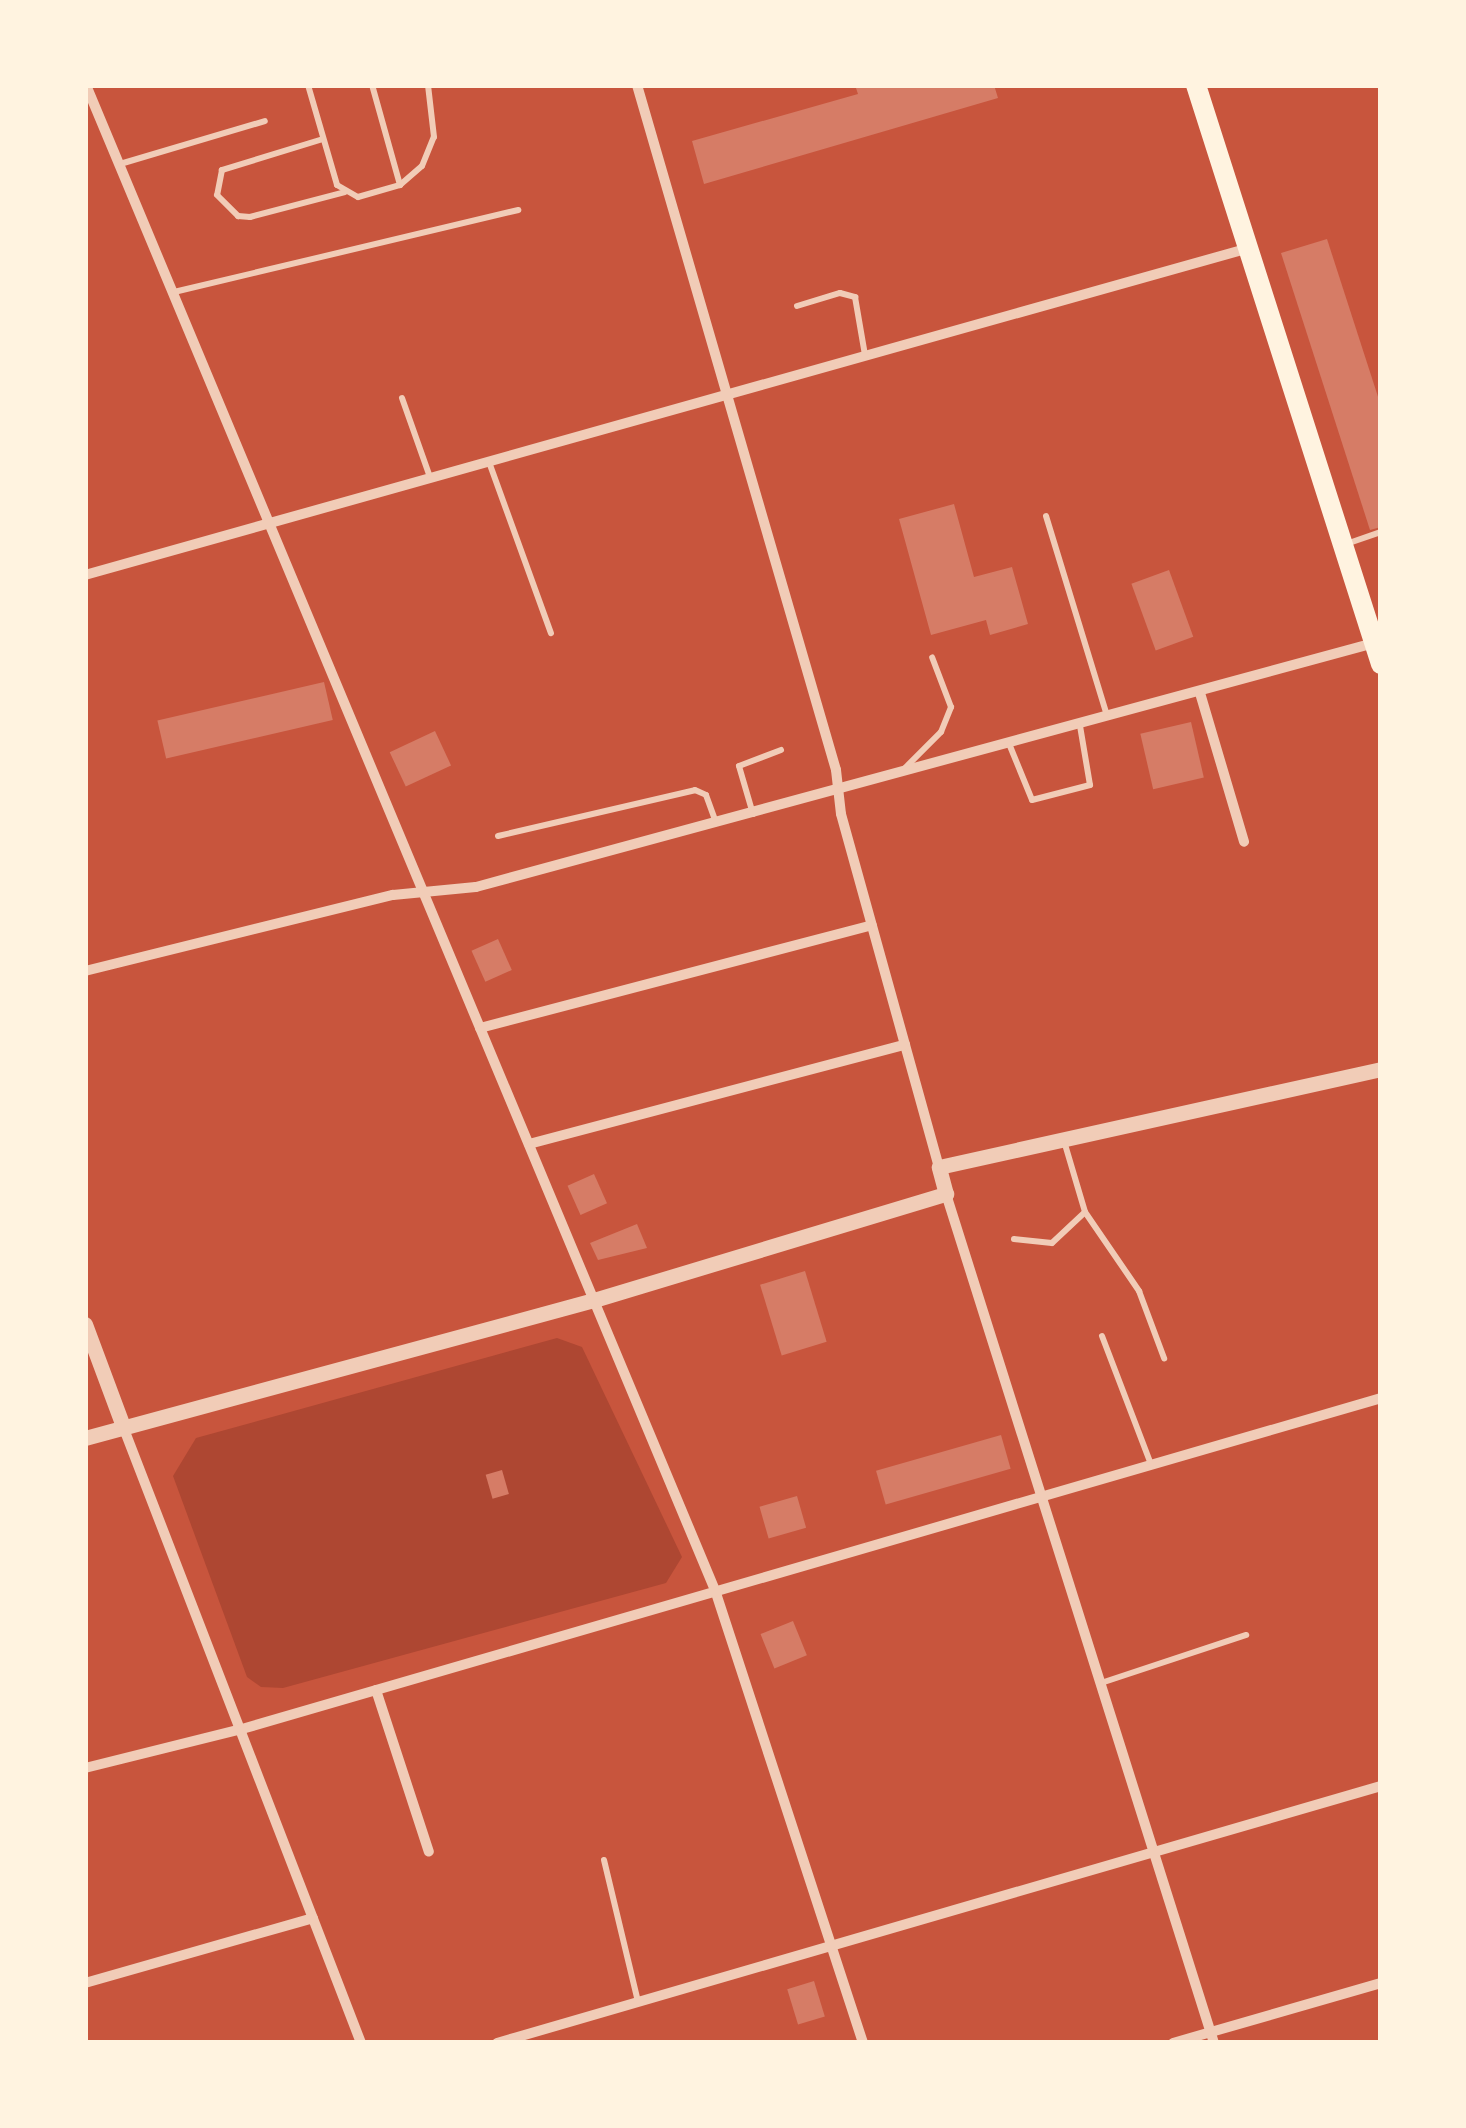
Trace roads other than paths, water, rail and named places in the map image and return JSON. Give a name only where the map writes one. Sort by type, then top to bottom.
[{"type":"main road","points":[[1196,85],[1378,654]]},
{"type":"street","points":[[86,85],[428,894],[480,1028],[716,1590],[863,2043]]},
{"type":"street","points":[[638,85],[728,394],[946,1194],[1212,2038]]},
{"type":"street","points":[[85,575],[1251,248]]},
{"type":"street","points":[[85,971],[392,895],[428,894],[717,824],[1200,693],[1378,654]]},
{"type":"street","points":[[1200,693],[1244,842]]},
{"type":"street","points":[[480,1028],[872,924]]},
{"type":"street","points":[[529,1144],[905,1045]]},
{"type":"street","points":[[939,1168],[1381,1069]]},
{"type":"street","points":[[85,1438],[594,1300],[946,1194]]},
{"type":"street","points":[[85,1324],[361,2043]]},
{"type":"street","points":[[85,1768],[242,1729],[1381,1398]]},
{"type":"street","points":[[376,1690],[429,1852]]},
{"type":"street","points":[[497,2043],[1381,1786]]},
{"type":"street","points":[[85,1983],[313,1918]]},
{"type":"street","points":[[1173,2043],[1212,2038],[1381,1983]]},
{"type":"lane","points":[[308,85],[345,192]]},
{"type":"lane","points":[[372,85],[400,185]]},
{"type":"lane","points":[[324,139],[222,170],[217,194],[238,216],[250,217],[345,192],[358,197],[400,185],[422,166],[434,137],[428,85]]},
{"type":"lane","points":[[119,164],[265,121]]},
{"type":"lane","points":[[172,292],[518,210]]},
{"type":"lane","points":[[797,306],[840,293],[855,297],[865,356]]},
{"type":"lane","points":[[402,398],[430,478]]},
{"type":"lane","points":[[489,462],[551,633]]},
{"type":"lane","points":[[1046,516],[1108,718]]},
{"type":"lane","points":[[1343,545],[1381,532]]},
{"type":"lane","points":[[897,776],[941,732],[951,708],[932,657]]},
{"type":"lane","points":[[1010,746],[1032,800],[1090,785],[1080,726]]},
{"type":"lane","points":[[753,815],[738,766],[781,750]]},
{"type":"lane","points":[[498,836],[694,790],[706,795],[717,824]]},
{"type":"lane","points":[[1064,1139],[1085,1212],[1139,1291],[1164,1358]]},
{"type":"lane","points":[[1014,1240],[1052,1244],[1085,1212]]},
{"type":"lane","points":[[1102,1336],[1150,1464]]},
{"type":"lane","points":[[1100,1684],[1246,1635]]},
{"type":"lane","points":[[604,1860],[638,2002]]}]
